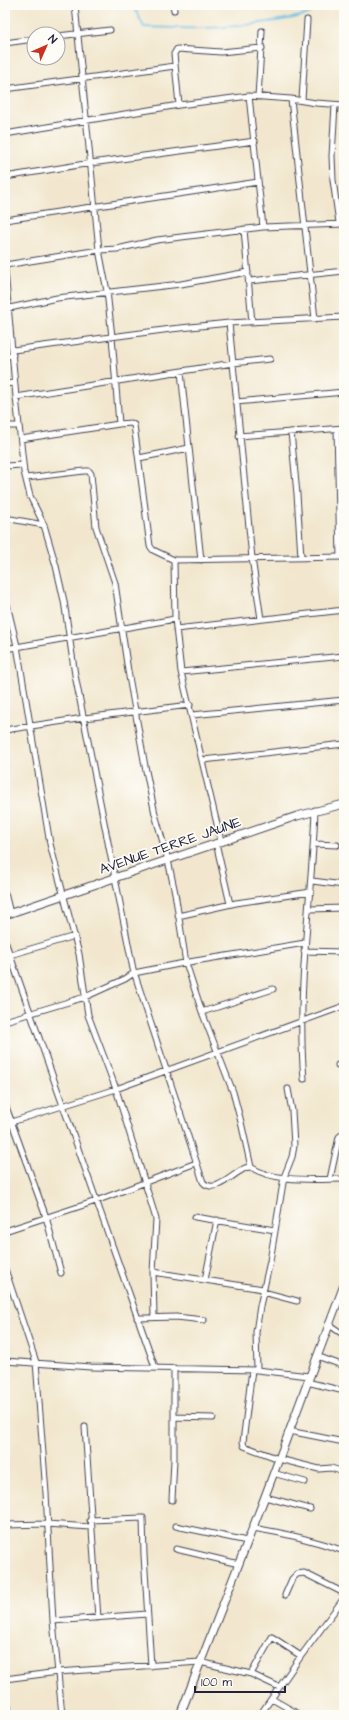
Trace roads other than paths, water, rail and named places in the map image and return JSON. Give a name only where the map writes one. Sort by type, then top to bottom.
[{"type":"street","points":[[75,5],[99,250],[107,291],[112,337],[119,424]]},
{"type":"street","points":[[302,100],[307,20]]},
{"type":"street","points":[[66,35],[110,30]]},
{"type":"street","points":[[258,97],[262,31]]},
{"type":"street","points":[[5,43],[26,40]]},
{"type":"street","points":[[180,106],[175,66],[175,51],[180,48],[221,52],[262,48]]},
{"type":"street","points":[[5,89],[175,66]]},
{"type":"street","points":[[249,96],[263,227]]},
{"type":"street","points":[[5,134],[249,96],[344,105]]},
{"type":"street","points":[[292,99],[315,319]]},
{"type":"street","points":[[5,265],[99,250],[118,249],[150,241],[244,229],[304,224],[341,224],[333,180],[332,156],[335,105]]},
{"type":"street","points":[[5,177],[91,163],[255,141]]},
{"type":"street","points":[[5,220],[258,182]]},
{"type":"street","points":[[244,229],[250,281],[252,323]]},
{"type":"street","points":[[5,270],[7,309],[13,353],[14,383],[23,465],[30,496],[44,525],[64,601],[69,638],[84,718],[134,973],[151,1020],[203,1182],[208,1185],[218,1185],[227,1181],[242,1169],[251,1166]]},
{"type":"street","points":[[250,281],[311,276],[344,271]]},
{"type":"street","points":[[7,309],[57,298],[107,291],[181,284],[248,272]]},
{"type":"street","points":[[5,356],[13,353],[112,337],[229,323],[344,318]]},
{"type":"street","points":[[229,323],[252,558],[261,619]]},
{"type":"street","points":[[16,397],[233,363],[270,359]]},
{"type":"street","points":[[181,372],[201,560]]},
{"type":"street","points":[[5,384],[14,383]]},
{"type":"street","points":[[236,402],[344,392]]},
{"type":"street","points":[[21,439],[119,424],[131,423],[134,425],[150,546],[153,550],[174,560],[342,557],[337,429]]},
{"type":"street","points":[[5,426],[19,426]]},
{"type":"street","points":[[239,436],[344,428]]},
{"type":"street","points":[[291,432],[301,557]]},
{"type":"street","points":[[139,458],[189,448]]},
{"type":"street","points":[[5,466],[23,465]]},
{"type":"street","points":[[26,478],[84,470],[91,472],[96,528],[115,583],[121,629],[155,814],[168,860],[186,963],[202,1012],[233,1092],[251,1166],[260,1173],[273,1176],[344,1179]]},
{"type":"street","points":[[5,518],[44,525]]},
{"type":"street","points":[[174,560],[175,619],[182,672],[203,760],[230,904]]},
{"type":"street","points":[[5,596],[17,646],[50,844],[57,875],[65,895],[75,936],[88,1015],[116,1089],[156,1219],[153,1272],[154,1317]]},
{"type":"street","points":[[176,629],[344,610]]},
{"type":"street","points":[[5,649],[175,619]]},
{"type":"street","points":[[182,672],[344,656]]},
{"type":"street","points":[[192,715],[344,700]]},
{"type":"street","points":[[5,730],[84,718],[190,705]]},
{"type":"street","points":[[203,760],[344,744]]},
{"type":"street","name":"AVENUE TERRE JAUNE","points":[[7,914],[316,810],[344,804]]},
{"type":"street","points":[[304,1079],[301,1050],[304,951],[312,881],[316,810]]},
{"type":"street","points":[[315,844],[337,845]]},
{"type":"street","points":[[312,881],[344,885]]},
{"type":"street","points":[[178,916],[230,904],[310,892]]},
{"type":"street","points":[[5,893],[7,914]]},
{"type":"street","points":[[309,908],[344,908]]},
{"type":"street","points":[[10,955],[75,936]]},
{"type":"street","points":[[5,941],[155,1367]]},
{"type":"street","points":[[5,1021],[85,997],[125,979],[134,973],[305,943]]},
{"type":"street","points":[[304,951],[344,952]]},
{"type":"street","points":[[202,1012],[273,989]]},
{"type":"street","points":[[5,1124],[116,1089],[344,1006]]},
{"type":"street","points":[[288,1089],[292,1111],[294,1140],[292,1156],[284,1177],[263,1291],[256,1332],[255,1370],[243,1442],[247,1448],[279,1459],[319,1469],[331,1468],[344,1472]]},
{"type":"street","points":[[5,1104],[46,1217],[61,1272]]},
{"type":"street","points":[[330,1179],[339,1137],[344,1133]]},
{"type":"street","points":[[5,1231],[96,1201],[196,1163]]},
{"type":"street","points":[[195,1217],[275,1230]]},
{"type":"street","points":[[205,1280],[216,1220]]},
{"type":"street","points":[[5,1269],[36,1362],[52,1621],[62,1715]]},
{"type":"street","points":[[153,1272],[263,1291],[297,1301]]},
{"type":"street","points":[[180,1715],[265,1497],[328,1324],[342,1294],[344,1285]]},
{"type":"street","points":[[137,1318],[154,1317],[204,1320]]},
{"type":"street","points":[[328,1324],[344,1335]]},
{"type":"street","points":[[317,1356],[344,1366]]},
{"type":"street","points":[[5,1361],[91,1367],[255,1370],[308,1379],[344,1391]]},
{"type":"street","points":[[172,1500],[174,1460],[174,1368]]},
{"type":"street","points":[[174,1416],[212,1418]]},
{"type":"street","points":[[84,1427],[90,1527],[98,1618]]},
{"type":"street","points":[[289,1431],[344,1442]]},
{"type":"street","points":[[273,1473],[305,1482]]},
{"type":"street","points":[[265,1497],[310,1509]]},
{"type":"street","points":[[90,1520],[143,1518],[151,1666]]},
{"type":"street","points":[[5,1526],[47,1524],[90,1527]]},
{"type":"street","points":[[176,1526],[247,1542]]},
{"type":"street","points":[[253,1528],[284,1533],[316,1541],[344,1551]]},
{"type":"street","points":[[176,1549],[239,1564]]},
{"type":"street","points":[[285,1595],[292,1579],[297,1574],[304,1573],[344,1593]]},
{"type":"street","points":[[260,1715],[344,1598]]},
{"type":"street","points":[[52,1621],[147,1614]]},
{"type":"street","points":[[251,1674],[272,1637],[301,1656]]},
{"type":"street","points":[[5,1679],[58,1672],[200,1662],[251,1674],[279,1687]]},
{"type":"street","points":[[5,1682],[9,1715]]},
{"type":"street","points":[[272,1699],[300,1715]]},
{"type":"street","points":[[102,1715],[136,1715]]},
{"type":"waterway","points":[[133,5],[144,27],[191,28],[236,26],[289,19],[310,13],[319,6],[323,5]]}]
